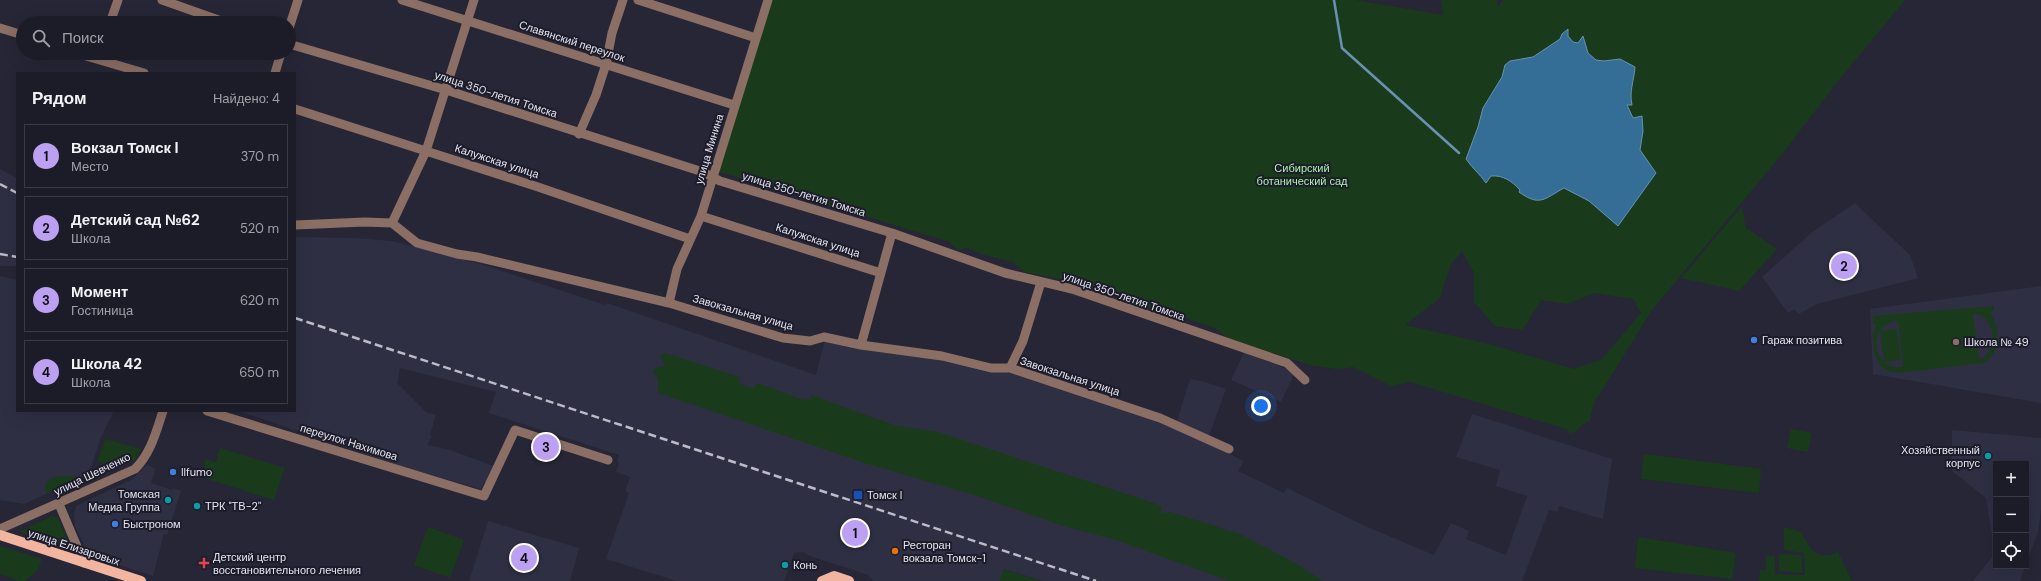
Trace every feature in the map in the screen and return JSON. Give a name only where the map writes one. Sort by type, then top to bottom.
[{"type":"main road","name":"улица Елизаровых","points":[[0,535],[141,581]]},
{"type":"main road","points":[[822,581],[834,576],[839,576],[849,581]]},
{"type":"street","points":[[112,16],[118,0]]},
{"type":"street","points":[[162,0],[207,16]]},
{"type":"street","points":[[293,16],[298,0]]},
{"type":"street","name":"Славянский переулок","points":[[402,0],[734,105]]},
{"type":"street","points":[[296,225],[365,222],[392,223],[426,151],[474,0]]},
{"type":"street","points":[[579,134],[596,96],[606,64],[612,33],[623,0]]},
{"type":"street","points":[[638,0],[756,38]]},
{"type":"street","name":"улица Минина","points":[[669,303],[677,269],[701,216],[734,105],[768,0]]},
{"type":"street","points":[[0,28],[16,33]]},
{"type":"street","name":"улица 350-летия Томска","points":[[296,46],[446,90],[579,134],[703,172],[720,181],[892,233],[1005,273],[1072,289],[1287,363],[1306,380]]},
{"type":"street","points":[[109,60],[141,72]]},
{"type":"street","points":[[275,72],[279,60]]},
{"type":"street","name":"Калужская улица","points":[[296,109],[538,186],[690,239]]},
{"type":"street","name":"Калужская улица","points":[[701,216],[881,273]]},
{"type":"street","name":"Завокзальная улица","points":[[392,223],[417,243],[669,303],[783,338],[810,341],[824,337],[861,345],[942,356],[991,368],[1010,368],[1160,418],[1229,449]]},
{"type":"street","points":[[861,345],[892,233]]},
{"type":"street","points":[[1010,368],[1023,341],[1041,282]]},
{"type":"street","name":"улица Шевченко","points":[[0,529],[135,469],[143,461],[148,451],[163,412]]},
{"type":"street","name":"переулок Нахимова","points":[[210,412],[484,496],[516,430],[608,460]]},
{"type":"street","points":[[59,504],[84,563]]},
{"type":"shaded area","points":[[0,169],[16,177],[16,266],[0,266]]},
{"type":"shaded area","points":[[1855,203],[1910,255],[1918,278],[1817,304],[1799,314],[1794,309],[1788,313],[1762,277],[1811,233]]},
{"type":"shaded area","points":[[296,237],[355,238],[391,241],[484,265],[605,305],[607,303],[816,375],[825,340],[1010,371],[1158,420],[1244,461],[1238,471],[1284,493],[1287,488],[1363,525],[1434,555],[1451,523],[1469,531],[1466,539],[1506,555],[1527,496],[1496,486],[1500,470],[1456,457],[1472,414],[1612,459],[1603,519],[1559,506],[1557,512],[1549,510],[1522,581],[1043,581],[1004,569],[1000,581],[874,581],[868,575],[807,555],[804,552],[794,553],[784,581],[677,581],[606,559],[629,493],[625,491],[630,477],[616,472],[619,463],[617,462],[619,455],[489,413],[496,392],[400,368],[397,383],[426,412],[436,415],[430,435],[432,436],[427,445],[450,450],[494,466],[487,483],[484,482],[481,489],[403,467],[242,412],[296,412]]},
{"type":"shaded area","points":[[0,276],[16,280],[16,412],[114,412],[101,437],[90,471],[84,477],[24,504],[0,500]]},
{"type":"shaded area","name":"Школа № 49","points":[[2041,286],[2041,403],[1873,374],[1870,309]]},
{"type":"shaded area","points":[[1244,352],[1295,372],[1281,402],[1231,380]]},
{"type":"shaded area","points":[[1190,379],[1226,389],[1209,436],[1177,421]]},
{"type":"shaded area","points":[[1952,430],[2041,438],[2041,509],[2038,532],[2029,556],[2029,461],[1993,461],[1993,569],[2024,569],[2020,581],[1973,581],[1992,557],[1992,536],[1986,498],[1952,471]]},
{"type":"shaded area","points":[[147,464],[156,469],[151,483],[172,490],[173,488],[181,491],[167,535],[164,534],[153,576],[98,558],[87,551],[75,526],[74,514],[76,506],[133,479]]},
{"type":"shaded area","points":[[488,521],[579,548],[570,581],[469,581]]},
{"type":"green space","name":"Сибирский ботанический сад","points":[[770,0],[1355,0],[1443,15],[1441,0],[1497,0],[1498,7],[1503,0],[1905,0],[1838,81],[1783,153],[1652,310],[1593,405],[1590,420],[1576,432],[1570,434],[1566,429],[1410,382],[1391,386],[1353,367],[1338,369],[1313,366],[1227,338],[1217,329],[1168,312],[1152,307],[1145,307],[1134,301],[1093,288],[1024,272],[1013,262],[980,254],[968,248],[958,250],[950,242],[717,171]],"holes":[[[1462,251],[1474,273],[1474,302],[1495,326],[1523,330],[1541,300],[1567,304],[1595,293],[1633,299],[1641,313],[1601,360],[1574,369],[1489,344],[1405,325],[1440,298],[1450,266]]]},
{"type":"green space","points":[[1742,206],[1746,228],[1777,249],[1739,291],[1681,278]]},
{"type":"green space","points":[[1994,306],[1994,311],[1989,312],[1996,325],[1996,347],[1989,359],[1983,363],[1897,373],[1888,371],[1880,366],[1874,353],[1873,333],[1877,324],[1873,324],[1873,316]],"holes":[[[1973,314],[1980,315],[1986,319],[1992,332],[1991,349],[1979,360]],[[1898,321],[1903,367],[1893,367],[1884,362],[1876,347],[1880,330],[1887,324]]]},
{"type":"green space","points":[[1897,329],[1901,360],[1884,362],[1880,331]]},
{"type":"green space","points":[[665,353],[740,377],[738,383],[754,388],[757,383],[801,399],[809,400],[811,395],[894,425],[938,432],[1157,504],[1162,508],[1160,513],[1171,512],[1240,534],[1297,564],[1323,581],[1229,581],[1116,540],[1063,526],[980,497],[868,464],[658,393],[658,379],[653,372],[658,367],[665,366],[661,357],[662,354]]},
{"type":"green space","points":[[1791,429],[1812,433],[1808,452],[1787,448]]},
{"type":"green space","points":[[105,439],[141,449],[135,460],[113,468],[98,461]]},
{"type":"green space","points":[[220,448],[285,468],[274,500],[204,478],[205,459],[216,462]]},
{"type":"green space","points":[[1644,454],[1761,469],[1759,493],[1641,479]]},
{"type":"green space","points":[[66,476],[84,477],[46,494],[46,485],[50,479]]},
{"type":"green space","points":[[52,516],[57,517],[71,547],[19,532]]},
{"type":"green space","points":[[428,527],[464,540],[450,578],[414,565]]},
{"type":"green space","points":[[1784,527],[1801,532],[1811,548],[1819,555],[1831,555],[1838,552],[1852,581],[1759,581],[1760,570],[1766,570],[1766,556],[1775,556],[1775,574],[1805,575],[1804,553],[1784,550]]},
{"type":"green space","points":[[1638,537],[1736,553],[1732,579],[1635,568]]},
{"type":"green space","points":[[0,546],[42,559],[38,570],[25,581],[19,581],[0,574]]},
{"type":"green space","points":[[1779,554],[1802,555],[1802,573],[1779,571]]},
{"type":"green space","points":[[1003,569],[1041,581],[1000,581]]},
{"type":"water","points":[[1568,29],[1568,36],[1573,42],[1578,43],[1583,36],[1588,53],[1596,60],[1604,61],[1620,59],[1635,67],[1631,91],[1632,105],[1627,105],[1633,118],[1642,116],[1643,131],[1640,150],[1656,173],[1618,226],[1589,201],[1564,188],[1547,198],[1537,200],[1526,197],[1519,192],[1520,190],[1510,181],[1503,178],[1491,176],[1486,183],[1466,159],[1478,127],[1483,108],[1502,77],[1505,65],[1510,61],[1533,57],[1560,39],[1562,34]]},
{"type":"waterway","points":[[1334,0],[1342,48],[1459,153]]},
{"type":"railway","points":[[0,184],[16,192]]},
{"type":"railway","points":[[0,254],[16,257]]},
{"type":"railway","points":[[296,318],[1096,581]]},
{"type":"place","name":"Детский сад №62","points":[[1844,266]]},
{"type":"place","name":"Гараж позитива","points":[[1754,340]]},
{"type":"place","name":"Школа № 49","points":[[1956,342]]},
{"type":"place","name":"Момент","points":[[546,447]]},
{"type":"place","name":"Хозяйственный корпус","points":[[1988,456]]},
{"type":"place","name":"Ilfumo","points":[[173,472]]},
{"type":"place","name":"Томск I","points":[[858,495]]},
{"type":"place","name":"Томская Медиа Группа","points":[[168,500]]},
{"type":"place","name":"ТРК \"ТВ-2\"","points":[[197,506]]},
{"type":"place","name":"Быстроном","points":[[115,524]]},
{"type":"place","name":"Вокзал Томск I","points":[[855,533]]},
{"type":"place","name":"Ресторан вокзала Томск-1","points":[[895,551]]},
{"type":"place","name":"Школа 42","points":[[524,558]]},
{"type":"place","name":"Детский центр восстановительного лечения","points":[[204,563]]},
{"type":"place","name":"Конь","points":[[785,565]]}]
